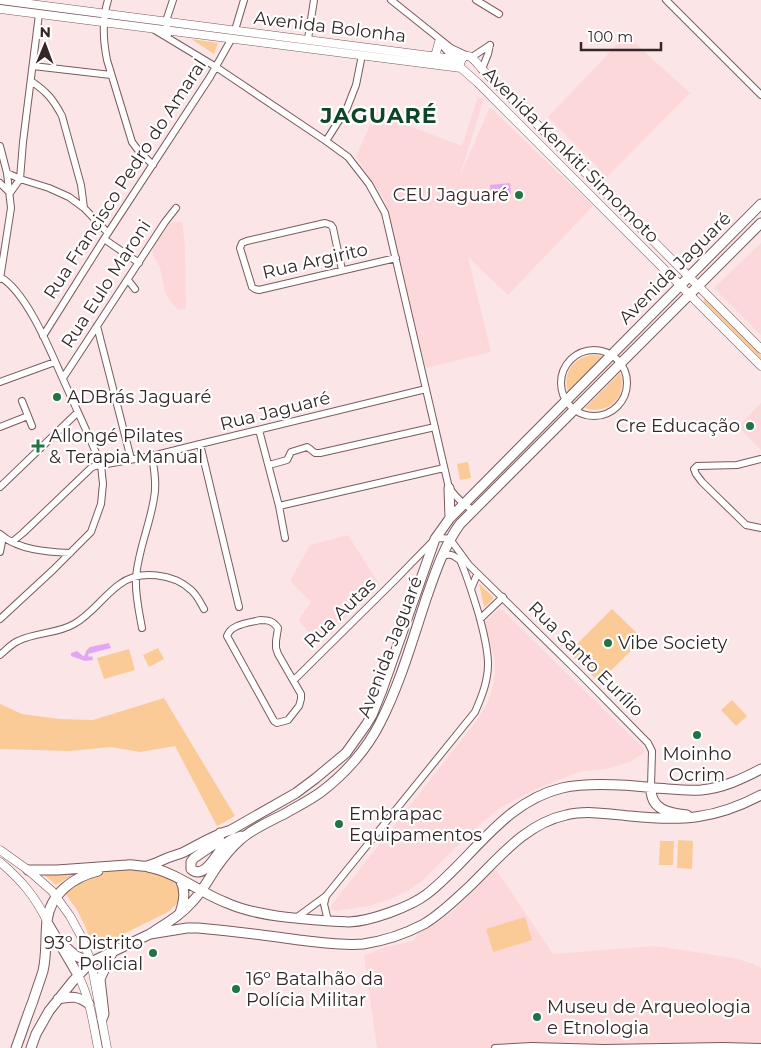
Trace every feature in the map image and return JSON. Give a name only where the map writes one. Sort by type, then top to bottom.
[{"type":"highway","name":"Avenida Jaguaré","points":[[144,866],[159,862],[220,833],[231,830],[296,793],[346,753],[366,725],[379,699],[435,539],[450,518],[761,204]]},
{"type":"highway","name":"Avenida Jaguaré","points":[[150,934],[179,916],[193,902],[224,857],[245,835],[311,799],[333,782],[355,759],[379,726],[393,694],[442,556],[460,524],[761,223]]},
{"type":"highway","points":[[449,488],[450,518]]},
{"type":"highway","points":[[28,870],[57,870],[135,864],[167,872],[218,900],[243,909],[296,918],[350,922],[400,909],[425,895],[444,879],[506,817],[538,796],[561,788],[584,785],[701,790],[715,788],[742,779],[761,769]]},
{"type":"highway","points":[[651,788],[653,802],[665,811],[702,817]]},
{"type":"highway","points":[[31,1048],[43,1020],[58,999],[91,962],[150,934],[198,928],[348,945],[378,941],[401,934],[424,924],[434,917],[449,906],[514,843],[534,828],[550,820],[574,814],[596,813],[666,819],[702,817],[724,811],[761,794]]},
{"type":"highway","points":[[220,833],[219,841],[191,862],[191,869],[194,872],[204,871],[228,842],[245,835]]},
{"type":"highway","points":[[16,1048],[42,972],[47,944],[49,909],[56,896],[70,884],[96,871],[108,868],[144,866]]},
{"type":"highway","points":[[179,916],[184,893],[184,887],[180,879]]},
{"type":"highway","points":[[47,922],[78,976]]},
{"type":"highway","points":[[58,940],[76,956],[91,962]]},
{"type":"highway","points":[[102,1019],[104,1014],[100,977],[113,951]]},
{"type":"highway","points":[[58,999],[78,997],[89,1004]]},
{"type":"main road","name":"Avenida Bolonha","points":[[0,0],[41,3],[433,56],[468,63]]},
{"type":"main road","name":"Avenida Bolonha","points":[[0,9],[152,28],[167,34],[232,38],[362,55],[468,63]]},
{"type":"main road","points":[[433,56],[436,53],[437,39]]},
{"type":"main road","name":"Avenida Kenkiti Simomoto","points":[[468,63],[566,152],[761,349]]},
{"type":"main road","name":"Avenida Kenkiti Simomoto","points":[[468,63],[556,161],[761,366]]},
{"type":"main road","points":[[556,161],[566,152]]},
{"type":"main road","points":[[0,850],[28,870],[56,896],[82,938],[91,962],[107,1048]]},
{"type":"main road","points":[[0,862],[28,889],[47,922]]},
{"type":"main road","points":[[78,976],[89,1004],[98,1048]]},
{"type":"street","points":[[108,0],[104,22],[104,46],[107,60],[132,142],[152,165]]},
{"type":"street","points":[[173,0],[166,21],[167,34],[326,141],[348,158],[369,184],[385,213],[449,488],[457,499],[473,510]]},
{"type":"street","points":[[235,30],[244,0]]},
{"type":"street","points":[[308,39],[314,0]]},
{"type":"street","points":[[391,0],[468,63]]},
{"type":"street","points":[[476,0],[499,14]]},
{"type":"street","points":[[666,0],[761,95]]},
{"type":"street","points":[[10,193],[20,179],[39,14]]},
{"type":"street","name":"Rua Francisco Pedro do Amaral","points":[[43,336],[232,38]]},
{"type":"street","points":[[326,141],[348,108],[356,85],[362,55]]},
{"type":"street","points":[[33,66],[111,75]]},
{"type":"street","points":[[31,81],[44,90],[57,106],[62,116],[81,185],[84,208]]},
{"type":"street","points":[[0,146],[10,193],[9,219],[0,278],[9,283],[18,294],[43,336],[101,465],[103,484],[101,504],[91,532],[0,619]]},
{"type":"street","points":[[7,173],[69,197],[84,208],[106,236],[139,263]]},
{"type":"street","points":[[0,183],[10,193]]},
{"type":"street","name":"Rua Eulo Maroni","points":[[63,378],[176,208]]},
{"type":"street","points":[[0,217],[9,219]]},
{"type":"street","name":"Rua Argirito","points":[[342,270],[333,228],[325,223],[247,241],[242,243],[240,248],[252,287],[259,290],[396,258]]},
{"type":"street","points":[[128,280],[135,289]]},
{"type":"street","points":[[97,326],[131,460]]},
{"type":"street","points":[[590,350],[601,351],[611,355],[621,364],[626,373],[627,384],[625,394],[619,404],[611,411],[601,415],[590,415],[575,409],[566,400],[562,390],[565,368],[580,353],[590,350]]},
{"type":"street","points":[[0,382],[55,362]]},
{"type":"street","name":"Rua Jaguaré","points":[[101,465],[152,456],[426,390]]},
{"type":"street","points":[[22,401],[32,426]]},
{"type":"street","points":[[0,487],[78,412]]},
{"type":"street","points":[[0,427],[28,416]]},
{"type":"street","points":[[269,465],[287,460],[291,452],[307,447],[320,454],[435,427]]},
{"type":"street","points":[[259,430],[279,506],[285,538]]},
{"type":"street","points":[[200,444],[239,608]]},
{"type":"street","points":[[142,628],[136,595],[136,576],[154,497],[152,456]]},
{"type":"street","points":[[761,460],[737,465],[697,466],[694,471],[702,482],[746,525],[761,528]]},
{"type":"street","points":[[12,542],[91,468],[101,465]]},
{"type":"street","points":[[279,506],[444,468]]},
{"type":"street","points":[[0,552],[2,536],[12,542],[32,549],[70,553]]},
{"type":"street","points":[[435,539],[450,539]]},
{"type":"street","name":"Rua Autas","points":[[294,680],[435,539]]},
{"type":"street","name":"Rua Santo Eurílio","points":[[450,539],[469,565],[648,743],[652,751],[651,788]]},
{"type":"street","name":"Rua Santo Eurílio","points":[[442,556],[454,555],[469,565]]},
{"type":"street","points":[[296,918],[326,896],[475,712],[485,684],[488,663],[480,619],[460,560]]},
{"type":"street","points":[[407,568],[413,566],[420,567],[423,573]]},
{"type":"street","points":[[471,589],[476,577],[479,575]]},
{"type":"street","points":[[0,655],[10,646],[24,639],[72,626],[90,612],[120,583],[136,576],[160,576],[180,583],[193,591],[204,609]]},
{"type":"street","points":[[480,619],[503,597]]},
{"type":"street","points":[[260,620],[268,620],[274,623],[278,628],[276,641],[278,654],[294,680],[301,694],[299,706],[288,720],[281,723],[275,722],[230,642],[227,636],[229,632],[234,628],[260,620]]},
{"type":"street","points":[[326,896],[324,904],[328,921]]},
{"type":"street","points":[[495,1048],[532,1046],[610,1048],[714,1046],[761,1048]]},
{"type":"shaded area","points":[[626,35],[690,93],[607,177],[548,117]]},
{"type":"shaded area","points":[[191,39],[218,43],[214,54]]},
{"type":"shaded area","points":[[478,97],[484,99],[459,178],[490,107],[593,206],[508,295],[468,257],[491,352],[426,368],[384,199],[356,157],[375,113],[462,146]]},
{"type":"shaded area","points":[[510,183],[511,193],[491,194],[490,185]]},
{"type":"shaded area","points":[[182,222],[185,247],[186,309],[178,310],[165,292],[160,268],[153,255],[152,245],[167,223]]},
{"type":"shaded area","points":[[761,243],[761,335],[714,288]]},
{"type":"shaded area","points":[[705,299],[761,355],[761,360],[703,301]]},
{"type":"shaded area","points":[[594,355],[603,357],[568,392],[567,378],[571,367],[575,362]]},
{"type":"shaded area","points":[[620,373],[622,381],[619,396],[609,407],[594,410],[585,408]]},
{"type":"shaded area","name":"Cre Educação","points":[[761,403],[761,450],[738,427]]},
{"type":"shaded area","points":[[468,462],[471,478],[460,480],[457,464]]},
{"type":"shaded area","points":[[348,535],[379,584],[319,644],[299,621],[311,602],[292,583],[291,579],[310,545]]},
{"type":"shaded area","points":[[479,584],[493,597],[485,607],[484,606]]},
{"type":"shaded area","points":[[500,608],[645,752],[630,762],[606,769],[578,772],[534,790],[500,808],[479,825],[422,881],[391,899],[369,906],[335,911],[331,909],[331,906],[478,719],[488,702],[495,673],[494,657],[485,622]]},
{"type":"shaded area","name":"Vibe Society","points":[[612,609],[643,639],[599,682],[569,652]]},
{"type":"shaded area","points":[[109,643],[111,648],[88,654],[89,657],[92,656],[93,660],[85,661],[71,656],[71,653],[77,651],[83,656],[90,647]]},
{"type":"shaded area","points":[[158,648],[164,659],[149,667],[143,655]]},
{"type":"shaded area","points":[[129,649],[135,670],[104,679],[97,658]]},
{"type":"shaded area","points":[[164,698],[235,816],[217,826],[175,746],[140,752],[111,747],[70,751],[0,749],[0,704],[22,714],[59,719],[93,720]]},
{"type":"shaded area","points":[[732,700],[747,716],[736,726],[721,710]]},
{"type":"shaded area","points":[[678,840],[693,841],[692,869],[677,868]]},
{"type":"shaded area","points":[[660,841],[674,841],[673,865],[659,865]]},
{"type":"shaded area","points":[[495,868],[553,954],[655,946],[734,958],[753,963],[761,968],[761,1048],[377,1048],[364,956],[382,948],[414,941],[417,934],[454,910]]},
{"type":"shaded area","points":[[90,869],[69,877],[56,885],[43,874]]},
{"type":"shaded area","points":[[134,869],[150,870],[177,881],[180,891],[178,902],[168,912],[93,949],[77,910],[65,893],[81,881],[97,874]]},
{"type":"shaded area","points":[[525,917],[532,940],[493,952],[486,929]]},
{"type":"place","name":"CEU Jaguaré","points":[[519,195]]},
{"type":"place","name":"ADBrás Jaguaré","points":[[57,397]]},
{"type":"place","name":"Cre Educação","points":[[750,426]]},
{"type":"place","name":"Allongé Pilates & Terapia Manual","points":[[38,446]]},
{"type":"place","name":"Vibe Society","points":[[608,643]]},
{"type":"place","name":"Moinho Ocrim","points":[[697,735]]},
{"type":"place","name":"Embrapac Equipamentos","points":[[339,824]]},
{"type":"place","name":"93º Distrito Policial","points":[[153,953]]},
{"type":"place","name":"16º Batalhão da Polícia Militar","points":[[236,989]]},
{"type":"place","name":"Museu de Arqueologia e Etnologia","points":[[537,1017]]},
{"type":"district","name":"JAGUARÉ","points":[[379,115]]}]
